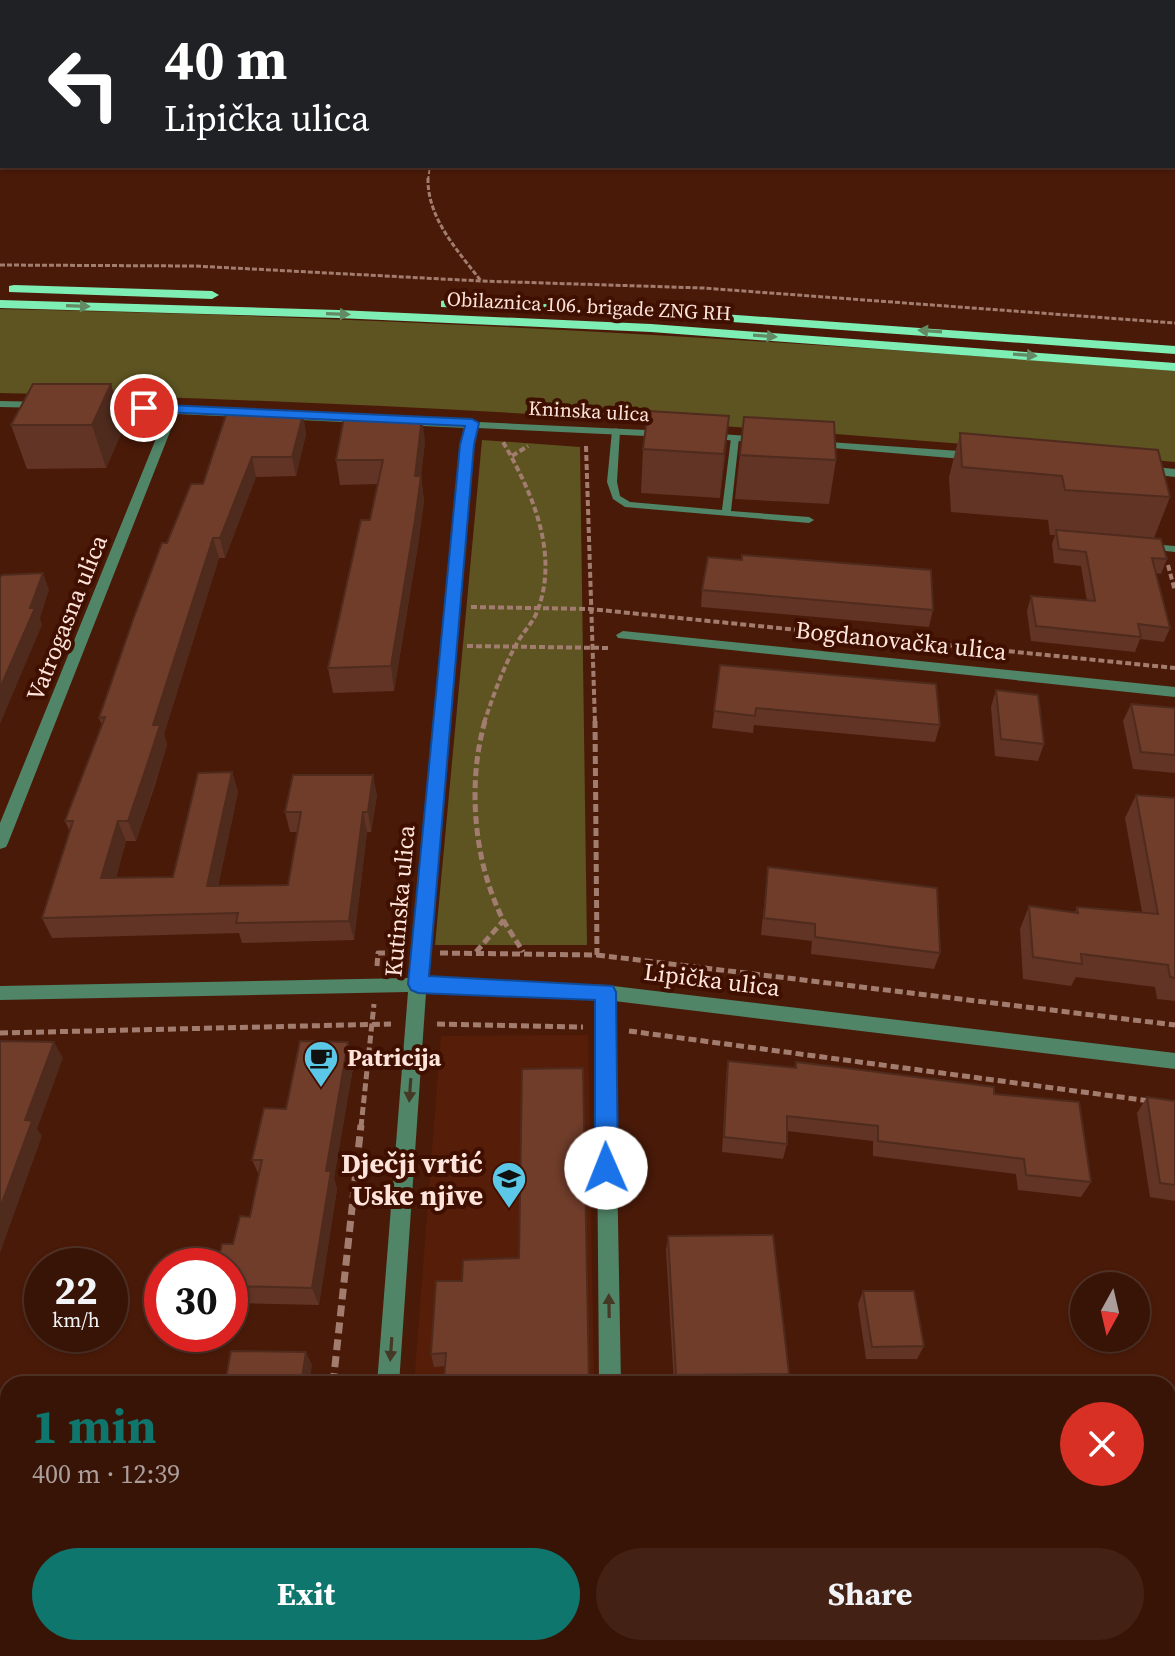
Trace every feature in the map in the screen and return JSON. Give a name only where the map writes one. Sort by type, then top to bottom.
[{"type":"highway","name":"Obilaznica 106. brigade ZNG RH","points":[[0,289],[499,305],[780,321],[1175,350]]},
{"type":"highway","name":"Obilaznica 106. brigade ZNG RH","points":[[0,304],[323,313],[651,328],[1175,367]]},
{"type":"street","points":[[0,404],[63,406]]},
{"type":"street","name":"Kninska ulica","points":[[79,406],[676,434]]},
{"type":"street","name":"Vatrogasna ulica","points":[[0,843],[173,409]]},
{"type":"street","name":"Kutinska ulica","points":[[389,1376],[418,984],[467,445],[472,423]]},
{"type":"street","points":[[690,435],[781,441]]},
{"type":"street","points":[[796,442],[994,458]]},
{"type":"street","points":[[1130,469],[1175,473]]},
{"type":"street","name":"Bogdanovačka ulica","points":[[623,635],[1175,692]]},
{"type":"street","name":"Lipička ulica","points":[[0,993],[376,984],[605,992],[1175,1061]]},
{"type":"street","points":[[605,992],[610,1376]]},
{"type":"lane","points":[[616,431],[612,482],[616,497],[628,505],[809,520]]},
{"type":"lane","points":[[726,512],[735,438]]},
{"type":"lane","points":[[1138,546],[1175,549]]},
{"type":"path","points":[[430,168],[428,199],[445,231],[481,281]]},
{"type":"path","points":[[0,265],[195,266],[481,281],[703,288],[1175,323]]},
{"type":"path","points":[[502,440],[539,513],[543,535],[543,571],[538,610],[515,647],[483,726],[475,767],[476,804],[484,857],[498,909],[524,952]]},
{"type":"path","points":[[512,456],[534,442]]},
{"type":"path","points":[[586,445],[590,609],[594,646],[597,955]]},
{"type":"path","points":[[475,953],[504,920]]},
{"type":"path","points":[[334,1376],[378,953],[597,955],[1175,1025]]},
{"type":"path","points":[[0,1033],[415,1024],[604,1028],[1160,1102]]},
{"type":"shaded area","points":[[0,309],[588,331],[1175,371],[1175,462],[588,417],[294,402],[0,393]]},
{"type":"shaded area","points":[[482,440],[580,447],[587,945],[435,945]]},
{"type":"shaded area","name":"Dječji vrtić Uske njive","points":[[588,1035],[594,1376],[415,1376],[441,1036]]},
{"type":"building","points":[[33,384],[111,384],[92,425],[11,425]]},
{"type":"building","points":[[648,411],[729,416],[724,454],[643,449]]},
{"type":"building","points":[[226,415],[303,415],[292,457],[252,457],[220,538],[213,538],[153,725],[160,725],[146,768],[128,821],[118,821],[101,878],[173,877],[198,773],[232,772],[207,886],[288,885],[301,812],[285,812],[293,775],[373,775],[368,812],[363,812],[349,921],[236,923],[238,913],[42,918],[73,821],[65,821],[105,717],[99,718],[134,617],[162,543],[167,543],[191,484],[203,484]]},
{"type":"building","points":[[422,417],[415,476],[421,476],[391,666],[328,668],[361,520],[370,520],[383,460],[336,460],[344,418]]},
{"type":"building","points":[[744,417],[834,422],[836,460],[740,455]]},
{"type":"building","points":[[960,433],[1158,450],[1170,497],[1065,490],[1062,476],[962,467]]},
{"type":"building","points":[[1056,530],[1161,539],[1167,559],[1152,558],[1170,628],[1138,624],[1141,637],[1036,626],[1031,596],[1095,601],[1086,552],[1059,549]]},
{"type":"building","points":[[742,555],[931,570],[933,610],[702,590],[708,557],[742,560]]},
{"type":"building","points":[[43,573],[30,608],[35,608],[0,688],[0,577]]},
{"type":"building","points":[[720,665],[936,684],[940,725],[756,708],[755,716],[714,711]]},
{"type":"building","points":[[996,690],[1038,695],[1044,744],[1001,739]]},
{"type":"building","points":[[1131,704],[1175,708],[1175,755],[1141,752]]},
{"type":"building","points":[[1136,795],[1175,798],[1175,978],[1170,977],[1168,965],[1081,954],[1082,964],[1033,957],[1029,906],[1078,913],[1077,907],[1158,914]]},
{"type":"building","points":[[768,867],[937,888],[940,953],[815,937],[815,924],[764,918]]},
{"type":"building","points":[[0,1041],[54,1042],[25,1120],[32,1121],[0,1208]]},
{"type":"building","points":[[300,1041],[348,1042],[326,1171],[331,1171],[312,1288],[248,1286],[248,1248],[221,1248],[222,1244],[233,1244],[240,1216],[250,1217],[262,1160],[252,1160],[264,1108],[286,1109]]},
{"type":"building","points":[[728,1061],[796,1068],[796,1062],[994,1087],[994,1094],[1079,1102],[1091,1182],[1026,1175],[1024,1159],[878,1141],[878,1126],[787,1116],[787,1144],[724,1137]]},
{"type":"building","points":[[583,1068],[589,1376],[444,1376],[446,1353],[431,1354],[436,1281],[462,1281],[463,1260],[519,1258],[522,1069]]},
{"type":"building","points":[[1147,1097],[1175,1101],[1175,1185],[1160,1183]]},
{"type":"building","points":[[773,1235],[789,1374],[676,1375],[668,1236]]},
{"type":"building","points":[[863,1291],[914,1291],[924,1346],[872,1347]]},
{"type":"building","points":[[248,1351],[306,1352],[302,1376],[226,1376],[231,1352]]},
{"type":"place","name":"Patricija","points":[[321,1089]]},
{"type":"place","name":"Dječji vrtić Uske njive","points":[[509,1210]]},
{"type":"route","points":[[144,408],[472,423],[467,445],[418,984],[605,992],[606,1168]]}]
